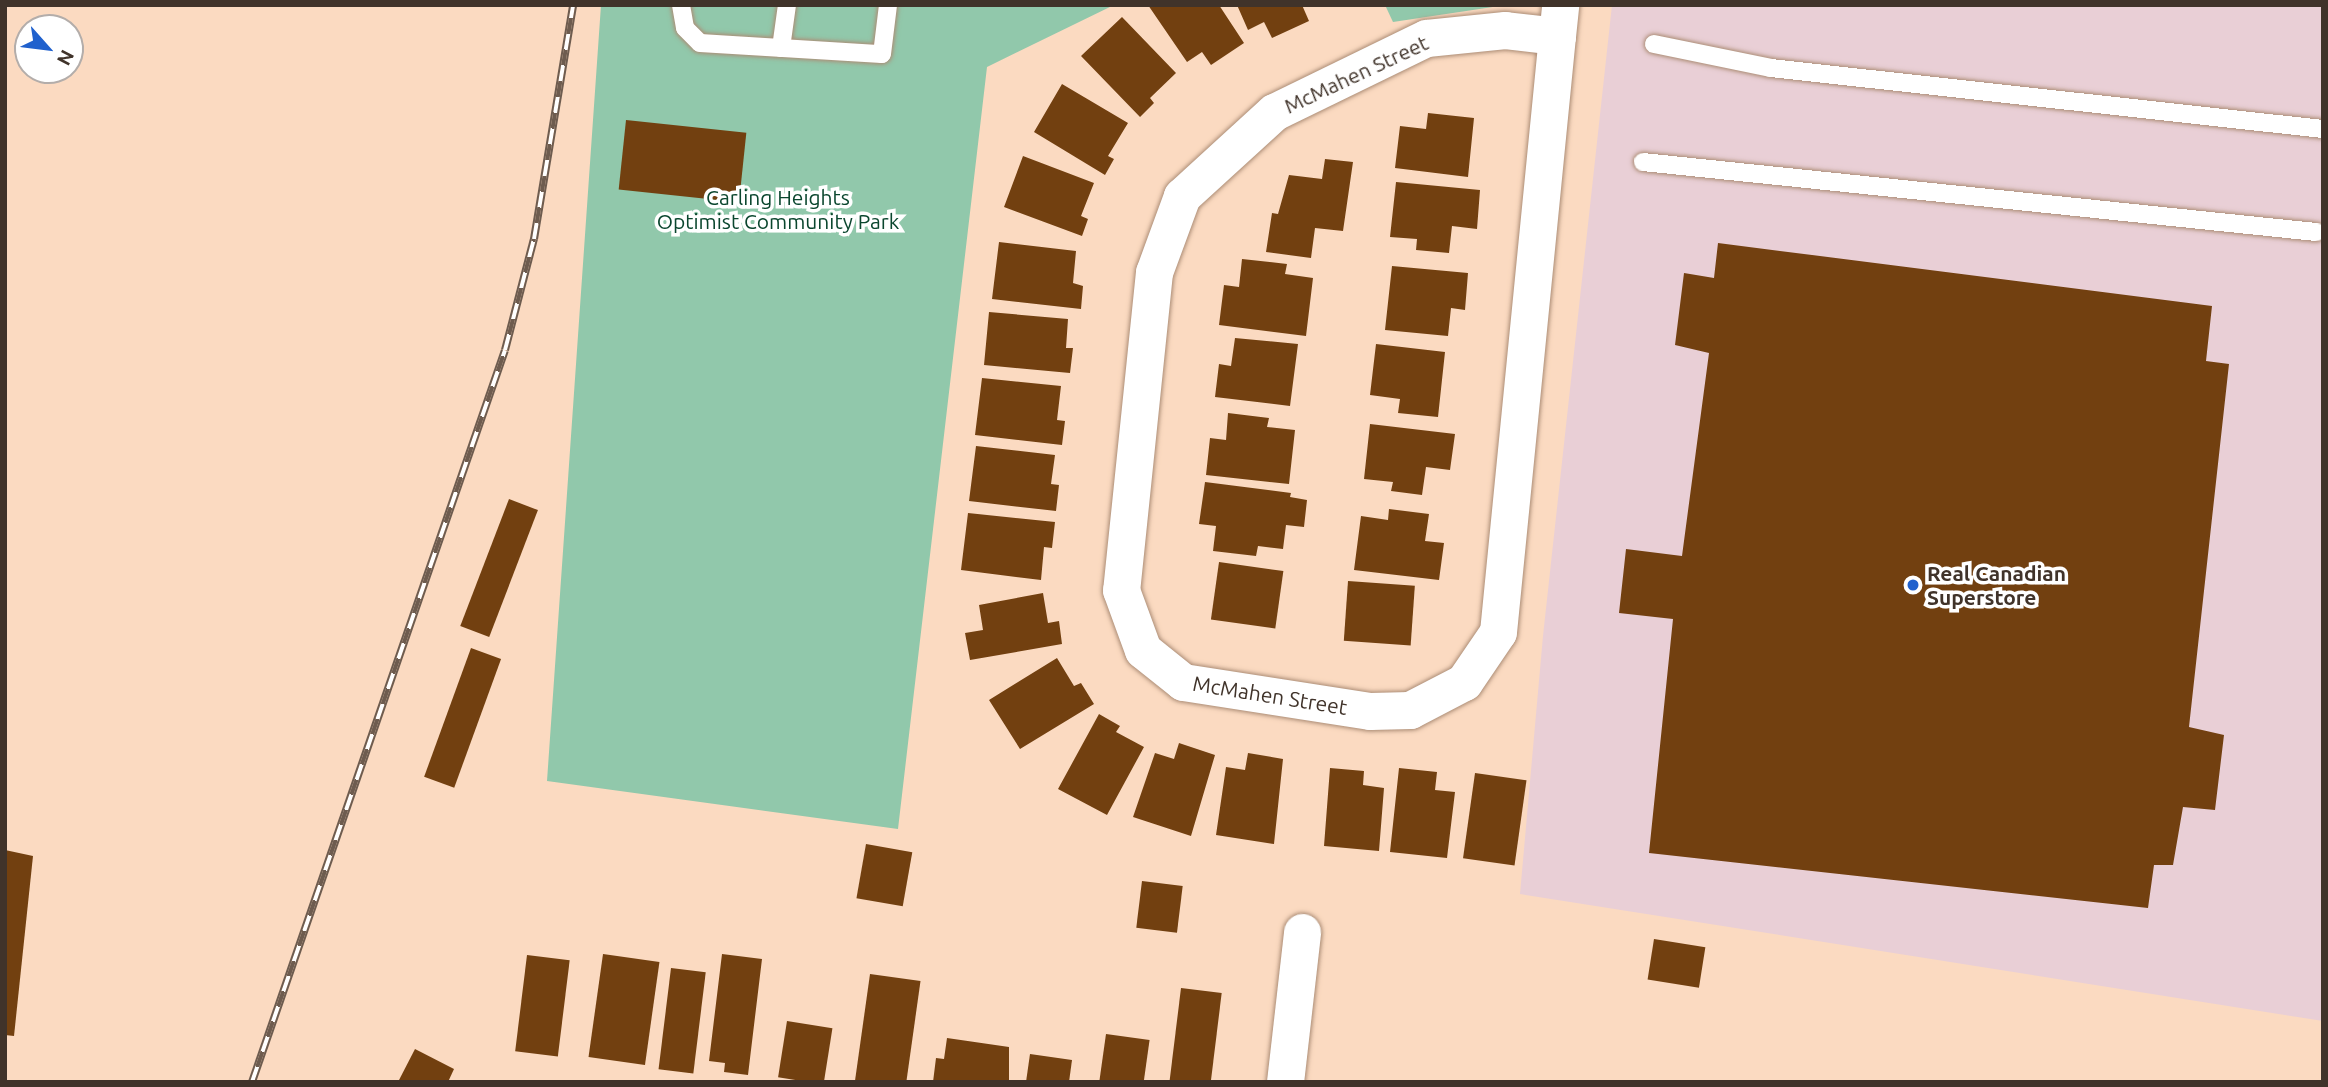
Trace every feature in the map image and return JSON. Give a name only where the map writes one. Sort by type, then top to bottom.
[{"type":"street","name":"McMahen Street","points":[[1559,21],[1498,632],[1464,682],[1410,710],[1370,711],[1184,682],[1143,650],[1121,590],[1154,272],[1182,196],[1274,111],[1426,38],[1559,21]]},
{"type":"street","points":[[1285,1082],[1302,932]]},
{"type":"lane","points":[[681,5],[685,27],[700,43],[882,54],[888,5]]},
{"type":"lane","points":[[781,48],[786,5]]},
{"type":"lane","points":[[1654,44],[1771,68],[2323,130]]},
{"type":"lane","points":[[1643,162],[2316,232]]},
{"type":"shaded area","points":[[1612,5],[2323,5],[2323,1021],[1520,894],[1543,636]]},
{"type":"green space","name":"Carling Heights Optimist Community Park","points":[[601,5],[1114,5],[987,67],[898,829],[547,781]]},
{"type":"green space","points":[[1385,5],[1506,5],[1393,22]]},
{"type":"building","points":[[1148,5],[1219,5],[1244,43],[1211,65],[1202,52],[1187,62]]},
{"type":"building","points":[[1237,5],[1302,5],[1309,21],[1272,38],[1264,22],[1248,30]]},
{"type":"building","points":[[1122,17],[1176,73],[1150,98],[1154,103],[1140,117],[1081,56]]},
{"type":"building","points":[[1062,84],[1128,123],[1108,156],[1114,159],[1105,175],[1034,132]]},
{"type":"building","points":[[1428,113],[1474,118],[1468,177],[1395,168],[1400,126],[1426,129]]},
{"type":"building","points":[[626,120],[746,133],[739,202],[619,190]]},
{"type":"building","points":[[1023,156],[1094,183],[1081,216],[1088,219],[1082,236],[1004,207]]},
{"type":"building","points":[[1325,159],[1353,162],[1343,231],[1315,228],[1311,258],[1266,252],[1272,213],[1278,214],[1289,175],[1322,179]]},
{"type":"building","points":[[1396,182],[1480,190],[1477,229],[1452,226],[1449,253],[1416,250],[1417,239],[1390,237]]},
{"type":"building","points":[[999,242],[1076,251],[1073,283],[1083,286],[1081,309],[992,299]]},
{"type":"building","name":"Real Canadian Superstore","points":[[1718,243],[2212,306],[2206,361],[2229,364],[2189,727],[2224,735],[2215,810],[2183,807],[2173,865],[2154,865],[2148,908],[1649,853],[1673,619],[1619,613],[1626,549],[1682,556],[1709,353],[1675,345],[1684,273],[1714,278]]},
{"type":"building","points":[[1242,259],[1287,264],[1285,274],[1313,278],[1306,336],[1219,325],[1224,285],[1239,287]]},
{"type":"building","points":[[1392,266],[1468,273],[1465,310],[1451,308],[1448,336],[1385,330]]},
{"type":"building","points":[[989,312],[1068,319],[1066,348],[1073,348],[1070,373],[984,365]]},
{"type":"building","points":[[1235,338],[1298,344],[1290,406],[1215,397],[1219,364],[1231,366]]},
{"type":"building","points":[[1376,344],[1445,352],[1438,417],[1398,413],[1400,399],[1370,395]]},
{"type":"building","points":[[982,378],[1061,386],[1057,420],[1065,421],[1062,445],[975,435]]},
{"type":"building","points":[[1228,413],[1269,418],[1267,427],[1295,430],[1289,484],[1206,475],[1210,438],[1226,440]]},
{"type":"building","points":[[1370,424],[1455,434],[1450,470],[1426,467],[1422,495],[1391,491],[1393,482],[1364,479]]},
{"type":"building","points":[[976,446],[1055,455],[1051,484],[1059,485],[1056,511],[969,501]]},
{"type":"building","points":[[1205,482],[1291,493],[1290,497],[1307,500],[1304,527],[1286,525],[1283,549],[1258,546],[1256,556],[1213,551],[1216,526],[1199,524]]},
{"type":"building","points":[[509,499],[538,510],[489,637],[460,626]]},
{"type":"building","points":[[1389,509],[1429,514],[1425,541],[1444,543],[1439,580],[1354,570],[1361,516],[1388,520]]},
{"type":"building","points":[[968,513],[1055,522],[1052,548],[1044,547],[1041,580],[961,570]]},
{"type":"building","points":[[1219,562],[1283,571],[1275,628],[1211,619]]},
{"type":"building","points":[[1348,581],[1415,586],[1411,646],[1344,641]]},
{"type":"building","points":[[1043,593],[1048,623],[1059,621],[1062,644],[970,660],[965,633],[983,630],[979,605]]},
{"type":"building","points":[[471,648],[501,659],[454,788],[424,777]]},
{"type":"building","points":[[1057,658],[1074,686],[1081,683],[1094,704],[1020,749],[989,700]]},
{"type":"building","points":[[1099,714],[1120,726],[1116,732],[1144,747],[1107,815],[1058,789]]},
{"type":"building","points":[[1179,743],[1215,755],[1191,836],[1133,817],[1155,753],[1174,759]]},
{"type":"building","points":[[1248,753],[1283,759],[1274,844],[1216,835],[1226,767],[1245,770]]},
{"type":"building","points":[[1330,768],[1364,771],[1363,785],[1384,788],[1379,851],[1324,846]]},
{"type":"building","points":[[1399,768],[1437,772],[1435,790],[1455,792],[1447,858],[1390,852]]},
{"type":"building","points":[[1475,773],[1526,780],[1515,865],[1463,858]]},
{"type":"building","points":[[866,844],[912,852],[903,906],[856,898]]},
{"type":"building","points":[[5,850],[33,856],[14,1036],[5,1035]]},
{"type":"building","points":[[1142,881],[1183,886],[1177,933],[1136,928]]},
{"type":"building","points":[[1654,939],[1705,947],[1699,988],[1648,979]]},
{"type":"building","points":[[603,954],[659,962],[645,1065],[589,1057]]},
{"type":"building","points":[[722,954],[762,959],[748,1075],[724,1072],[725,1063],[709,1061]]},
{"type":"building","points":[[527,955],[570,960],[558,1057],[515,1051]]},
{"type":"building","points":[[671,968],[706,972],[693,1074],[659,1069]]},
{"type":"building","points":[[870,974],[921,981],[906,1082],[855,1082]]},
{"type":"building","points":[[1181,988],[1222,993],[1211,1082],[1169,1082]]},
{"type":"building","points":[[787,1021],[832,1028],[824,1082],[778,1077]]},
{"type":"building","points":[[1106,1034],[1150,1040],[1144,1082],[1099,1082]]},
{"type":"building","points":[[947,1038],[1009,1047],[1009,1082],[933,1082],[936,1058],[944,1059]]},
{"type":"building","points":[[415,1049],[454,1069],[448,1082],[398,1082]]},
{"type":"building","points":[[1030,1054],[1072,1060],[1069,1082],[1026,1082]]},
{"type":"railway","points":[[252,1082],[505,350],[534,239],[573,5]]},
{"type":"place","name":"Real Canadian Superstore","points":[[1913,585]]}]
